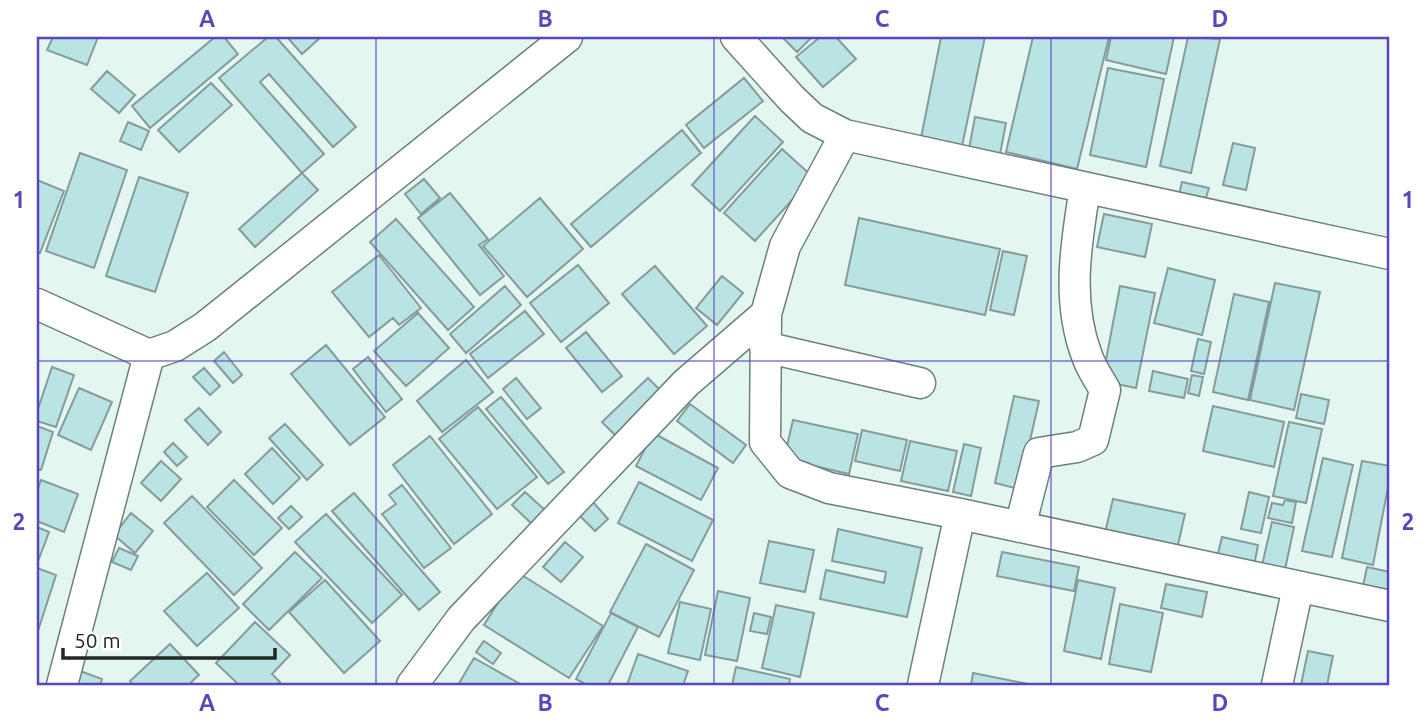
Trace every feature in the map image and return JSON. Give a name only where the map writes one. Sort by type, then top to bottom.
[{"type":"street","points":[[37,304],[149,355],[176,346],[205,327],[568,37]]},
{"type":"street","points":[[736,37],[812,118],[845,135],[1390,254]]},
{"type":"street","points":[[845,135],[785,246],[766,314],[765,442],[790,474],[829,488],[960,513],[1390,607]]},
{"type":"street","points":[[1020,527],[1039,453],[1077,447],[1093,440],[1105,390],[1087,358],[1076,319],[1073,294],[1085,188]]},
{"type":"street","points":[[412,685],[461,619],[667,402],[766,314]]},
{"type":"street","points":[[765,347],[920,383]]},
{"type":"street","points":[[62,685],[149,355]]},
{"type":"street","points":[[923,685],[960,513]]},
{"type":"street","points":[[1277,685],[1298,587]]},
{"type":"building","points":[[53,37],[98,37],[87,65],[47,50]]},
{"type":"building","points":[[215,37],[224,37],[238,54],[150,128],[132,106]]},
{"type":"building","points":[[268,37],[276,37],[356,127],[333,147],[269,74],[260,82],[324,154],[302,173],[219,78]]},
{"type":"building","points":[[287,37],[321,37],[302,54]]},
{"type":"building","points":[[782,37],[812,37],[797,52]]},
{"type":"building","points":[[820,37],[836,37],[856,59],[823,87],[796,57]]},
{"type":"building","points":[[941,37],[985,37],[962,146],[921,138]]},
{"type":"building","points":[[1033,37],[1109,37],[1077,169],[1006,152]]},
{"type":"building","points":[[1111,37],[1174,37],[1166,74],[1106,60]]},
{"type":"building","points":[[1188,37],[1220,39],[1191,173],[1160,166]]},
{"type":"building","points":[[1108,68],[1164,79],[1146,167],[1090,155]]},
{"type":"building","points":[[107,71],[135,95],[119,113],[91,89]]},
{"type":"building","points":[[744,78],[763,101],[704,148],[686,125]]},
{"type":"building","points":[[211,83],[232,105],[179,152],[158,130]]},
{"type":"building","points":[[755,116],[783,142],[720,211],[692,185]]},
{"type":"building","points":[[975,117],[1006,123],[1000,154],[969,149]]},
{"type":"building","points":[[128,122],[149,131],[141,150],[120,141]]},
{"type":"building","points":[[682,130],[701,153],[591,247],[571,224]]},
{"type":"building","points":[[1233,143],[1255,148],[1246,190],[1223,185]]},
{"type":"building","points":[[782,149],[813,177],[755,241],[724,213]]},
{"type":"building","points":[[80,153],[127,170],[94,268],[46,251]]},
{"type":"building","points":[[302,173],[318,190],[255,247],[239,229]]},
{"type":"building","points":[[139,177],[188,193],[155,292],[106,276]]},
{"type":"building","points":[[424,179],[440,198],[421,214],[405,194]]},
{"type":"building","points":[[37,180],[64,191],[40,253],[37,252]]},
{"type":"building","points":[[1182,182],[1209,188],[1205,201],[1179,194]]},
{"type":"building","points":[[450,193],[488,239],[479,245],[504,276],[480,295],[418,218]]},
{"type":"building","points":[[540,198],[583,249],[527,297],[483,246]]},
{"type":"building","points":[[1104,214],[1152,224],[1145,257],[1097,247]]},
{"type":"building","points":[[859,218],[1000,249],[985,315],[845,285]]},
{"type":"building","points":[[396,219],[474,307],[448,330],[370,242]]},
{"type":"building","points":[[1003,251],[1027,256],[1014,315],[990,310]]},
{"type":"building","points":[[379,255],[421,308],[399,325],[393,318],[369,337],[332,292]]},
{"type":"building","points":[[578,265],[609,303],[561,342],[530,303]]},
{"type":"building","points":[[655,266],[707,326],[674,354],[622,294]]},
{"type":"building","points":[[1168,268],[1215,280],[1202,335],[1154,323]]},
{"type":"building","points":[[722,276],[743,293],[717,325],[696,308]]},
{"type":"building","points":[[1275,283],[1320,292],[1294,410],[1250,400]]},
{"type":"building","points":[[505,286],[521,305],[466,353],[450,334]]},
{"type":"building","points":[[1120,286],[1155,293],[1136,388],[1102,381]]},
{"type":"building","points":[[1234,294],[1269,302],[1248,400],[1213,392]]},
{"type":"building","points":[[525,311],[544,334],[488,378],[470,354]]},
{"type":"building","points":[[418,313],[449,348],[406,386],[374,351]]},
{"type":"building","points":[[586,332],[622,376],[602,392],[566,348]]},
{"type":"building","points":[[1198,339],[1211,342],[1204,374],[1191,371]]},
{"type":"building","points":[[326,345],[385,417],[350,445],[291,374]]},
{"type":"building","points":[[224,352],[242,375],[233,383],[214,361]]},
{"type":"building","points":[[368,357],[402,399],[386,412],[353,369]]},
{"type":"building","points":[[466,360],[493,392],[442,432],[417,401]]},
{"type":"building","points":[[52,367],[74,375],[56,427],[37,421],[37,412]]},
{"type":"building","points":[[204,368],[220,386],[210,395],[193,377]]},
{"type":"building","points":[[1153,371],[1188,379],[1184,398],[1149,391]]},
{"type":"building","points":[[1192,375],[1203,377],[1199,396],[1188,393]]},
{"type":"building","points":[[516,378],[541,408],[527,419],[503,389]]},
{"type":"building","points":[[648,378],[661,391],[615,435],[602,422]]},
{"type":"building","points":[[79,388],[112,402],[91,450],[58,435]]},
{"type":"building","points":[[1301,394],[1329,400],[1324,424],[1296,418]]},
{"type":"building","points":[[1014,396],[1039,401],[1019,489],[995,483]]},
{"type":"building","points":[[501,397],[564,472],[548,484],[486,409]]},
{"type":"building","points":[[690,404],[746,445],[733,463],[677,421]]},
{"type":"building","points":[[1213,406],[1284,422],[1274,467],[1203,451]]},
{"type":"building","points":[[478,407],[537,477],[497,509],[439,439]]},
{"type":"building","points":[[199,408],[221,432],[208,445],[185,420]]},
{"type":"building","points":[[793,420],[858,434],[849,474],[784,459]]},
{"type":"building","points":[[1289,422],[1322,429],[1306,503],[1273,496]]},
{"type":"building","points":[[285,424],[323,465],[307,480],[269,438]]},
{"type":"building","points":[[37,426],[53,432],[41,470],[37,469]]},
{"type":"building","points":[[862,430],[907,440],[900,471],[855,461]]},
{"type":"building","points":[[653,433],[718,468],[701,500],[636,466]]},
{"type":"building","points":[[430,436],[492,514],[454,544],[393,465]]},
{"type":"building","points":[[910,441],[957,451],[948,491],[901,481]]},
{"type":"building","points":[[173,443],[187,457],[177,466],[164,452]]},
{"type":"building","points":[[964,444],[981,448],[971,496],[953,492]]},
{"type":"building","points":[[272,448],[300,478],[273,504],[245,474]]},
{"type":"building","points":[[1323,458],[1353,465],[1332,557],[1302,551]]},
{"type":"building","points":[[161,461],[181,479],[161,501],[141,483]]},
{"type":"building","points":[[1362,461],[1390,466],[1373,565],[1342,558]]},
{"type":"building","points":[[41,480],[78,494],[64,532],[37,521],[37,491]]},
{"type":"building","points":[[234,480],[282,528],[254,555],[207,507]]},
{"type":"building","points":[[639,482],[713,520],[692,561],[618,523]]},
{"type":"building","points":[[402,485],[451,548],[424,568],[382,514],[396,504],[389,495]]},
{"type":"building","points":[[525,492],[546,511],[533,525],[512,505]]},
{"type":"building","points":[[1249,492],[1269,497],[1261,533],[1241,529]]},
{"type":"building","points":[[354,493],[440,592],[419,610],[332,511]]},
{"type":"building","points":[[192,496],[262,568],[234,595],[164,523]]},
{"type":"building","points":[[1113,499],[1185,514],[1177,549],[1105,533]]},
{"type":"building","points":[[1285,500],[1296,502],[1292,523],[1268,518],[1272,503],[1283,505]]},
{"type":"building","points":[[593,502],[608,519],[595,531],[579,515]]},
{"type":"building","points":[[291,506],[302,517],[289,529],[278,518]]},
{"type":"building","points":[[131,513],[153,531],[135,553],[114,535]]},
{"type":"building","points":[[326,514],[402,595],[372,623],[295,542]]},
{"type":"building","points":[[1272,522],[1294,527],[1283,579],[1260,574]]},
{"type":"building","points":[[37,527],[49,532],[37,564]]},
{"type":"building","points":[[838,529],[922,548],[907,617],[820,599],[826,570],[884,583],[886,572],[832,561]]},
{"type":"building","points":[[1222,537],[1258,545],[1254,566],[1217,558]]},
{"type":"building","points":[[769,541],[814,550],[805,592],[760,583]]},
{"type":"building","points":[[565,542],[583,557],[561,582],[543,567]]},
{"type":"building","points":[[646,544],[694,570],[659,637],[610,612]]},
{"type":"building","points":[[119,548],[138,556],[131,570],[112,562]]},
{"type":"building","points":[[295,552],[322,578],[269,630],[243,604]]},
{"type":"building","points":[[1002,552],[1079,567],[1074,591],[997,576]]},
{"type":"building","points":[[1367,567],[1390,572],[1390,598],[1362,591]]},
{"type":"building","points":[[37,568],[56,575],[37,634]]},
{"type":"building","points":[[517,572],[603,626],[569,678],[484,625]]},
{"type":"building","points":[[207,573],[239,608],[197,646],[164,611]]},
{"type":"building","points":[[325,580],[380,641],[344,673],[289,612]]},
{"type":"building","points":[[1078,580],[1115,588],[1101,659],[1064,651]]},
{"type":"building","points":[[1166,584],[1207,592],[1202,617],[1161,608]]},
{"type":"building","points":[[718,591],[750,598],[737,661],[705,655]]},
{"type":"building","points":[[680,602],[711,609],[700,660],[668,653]]},
{"type":"building","points":[[1120,604],[1163,613],[1151,672],[1109,664]]},
{"type":"building","points":[[776,605],[814,613],[800,677],[762,668]]},
{"type":"building","points":[[611,613],[638,627],[608,685],[587,685],[576,679]]},
{"type":"building","points":[[754,613],[771,617],[767,634],[750,631]]},
{"type":"building","points":[[255,622],[290,655],[272,674],[280,682],[276,685],[239,685],[216,663]]},
{"type":"building","points":[[484,641],[501,653],[493,664],[476,652]]},
{"type":"building","points":[[170,644],[199,675],[188,685],[133,685],[130,681]]},
{"type":"building","points":[[1308,651],[1333,656],[1327,685],[1301,685]]},
{"type":"building","points":[[638,654],[688,671],[683,685],[627,685]]},
{"type":"building","points":[[474,658],[522,685],[458,685]]},
{"type":"building","points":[[736,667],[790,679],[789,685],[732,685]]},
{"type":"building","points":[[80,671],[102,679],[100,685],[75,685]]},
{"type":"building","points":[[973,673],[1033,685],[971,685]]}]
